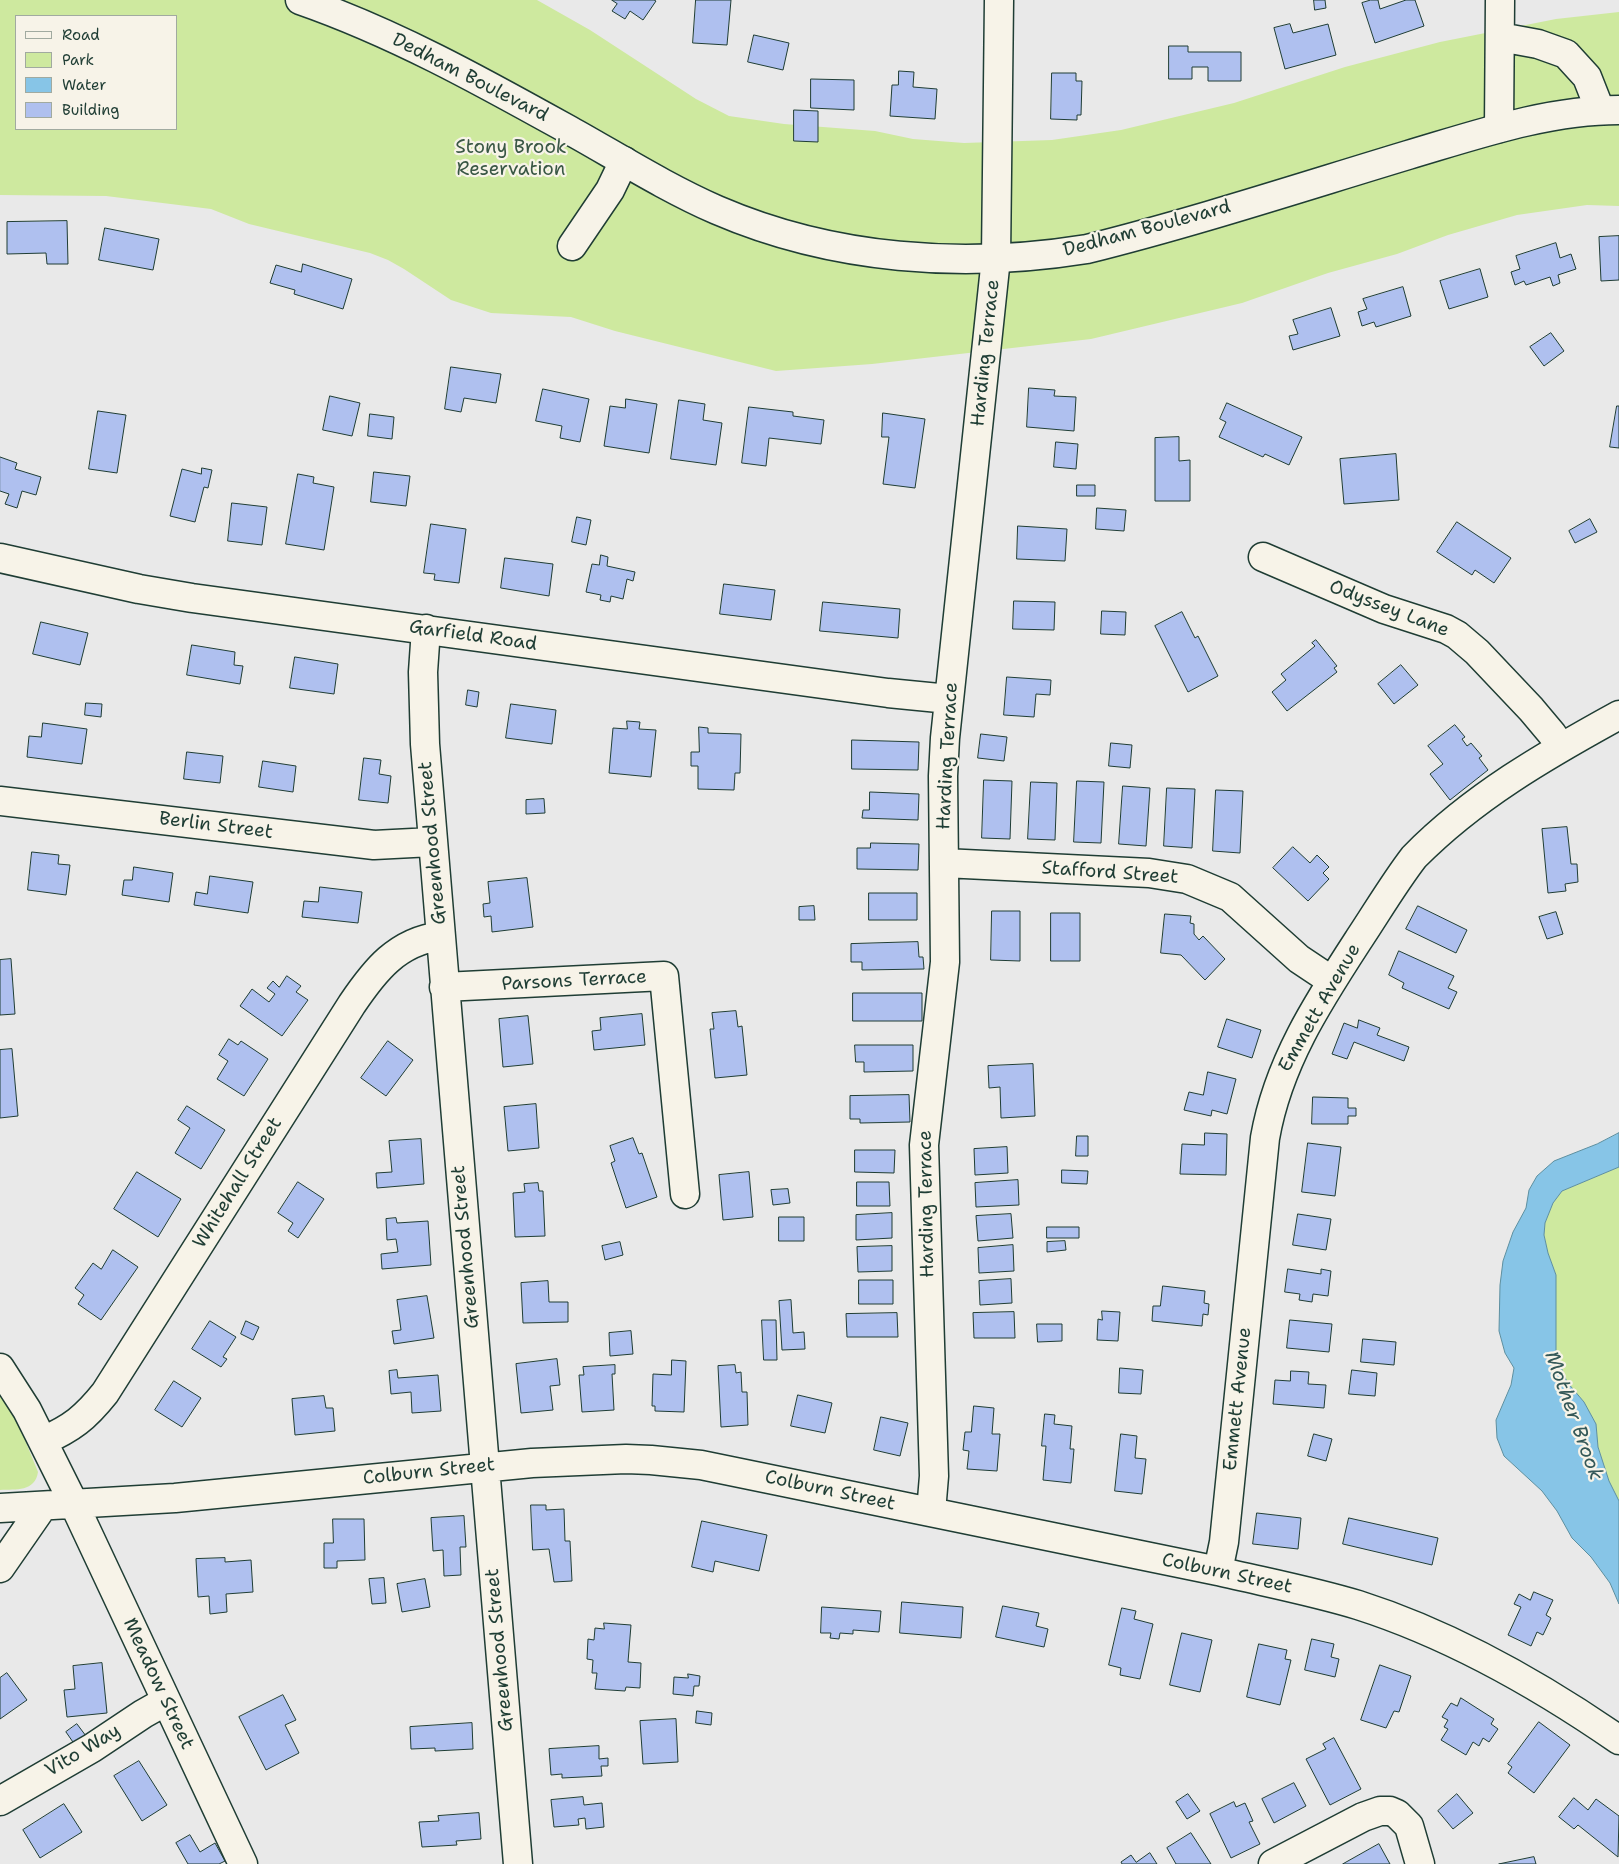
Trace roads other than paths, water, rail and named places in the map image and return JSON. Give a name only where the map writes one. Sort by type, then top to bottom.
[{"type":"street","name":"Dedham Boulevard","points":[[300,0],[371,28],[425,53],[486,84],[624,161],[717,210],[783,233],[819,243],[887,255],[951,259],[1056,254],[1116,241],[1499,128],[1536,120],[1609,110]]},
{"type":"street","name":"Harding Terrace","points":[[931,1512],[934,1468],[924,1145],[945,962],[944,767],[949,699],[996,258],[1000,0]]},
{"type":"street","points":[[1499,128],[1500,0]]},
{"type":"street","points":[[1500,37],[1538,44],[1566,54],[1587,77],[1609,110]]},
{"type":"street","points":[[572,246],[610,190],[624,161]]},
{"type":"street","name":"Odyssey Lane","points":[[1263,557],[1384,609],[1446,629],[1457,636],[1477,652],[1531,709],[1552,734],[1560,747]]},
{"type":"street","name":"Garfield Road","points":[[0,558],[129,587],[192,598],[888,693],[949,699]]},
{"type":"street","name":"Greenhood Street","points":[[426,629],[423,665],[424,718],[432,842],[518,1864]]},
{"type":"street","name":"Emmett Avenue","points":[[1218,1572],[1224,1542],[1265,1138],[1275,1092],[1288,1059],[1332,981],[1405,869],[1428,843],[1511,778],[1560,747],[1619,716]]},
{"type":"street","name":"Berlin Street","points":[[0,801],[374,845],[432,842]]},
{"type":"street","name":"Stafford Street","points":[[944,863],[1149,873],[1187,878],[1230,897],[1299,959],[1332,981]]},
{"type":"street","name":"Whitehall Street","points":[[43,1441],[80,1421],[105,1393],[352,1004],[373,975],[396,953],[407,946],[418,940],[440,936]]},
{"type":"street","name":"Parsons Terrace","points":[[444,987],[664,976],[685,1194]]},
{"type":"street","name":"Meadow Street","points":[[0,1368],[27,1410],[74,1504],[243,1864]]},
{"type":"street","name":"Colburn Street","points":[[0,1508],[175,1498],[484,1467],[596,1460],[676,1462],[726,1470],[1218,1572],[1358,1605],[1418,1628],[1512,1672],[1619,1740]]},
{"type":"street","points":[[0,1568],[43,1506]]},
{"type":"street","name":"Vito Way","points":[[0,1801],[92,1748],[166,1701]]},
{"type":"street","points":[[1272,1864],[1363,1817],[1380,1811],[1390,1811],[1397,1814],[1409,1826],[1420,1864]]},
{"type":"water","name":"Mother Brook","points":[[1619,1133],[1619,1167],[1562,1191],[1553,1203],[1545,1223],[1544,1235],[1556,1275],[1556,1355],[1567,1382],[1584,1402],[1596,1424],[1598,1447],[1609,1481],[1619,1501],[1619,1604],[1610,1583],[1591,1557],[1572,1538],[1557,1511],[1542,1491],[1504,1456],[1497,1438],[1496,1420],[1511,1385],[1514,1368],[1505,1353],[1499,1331],[1500,1285],[1503,1261],[1513,1232],[1526,1208],[1529,1190],[1537,1176],[1554,1161]]},
{"type":"park label","name":"Stony Brook Reservation","points":[[511,159]]}]
